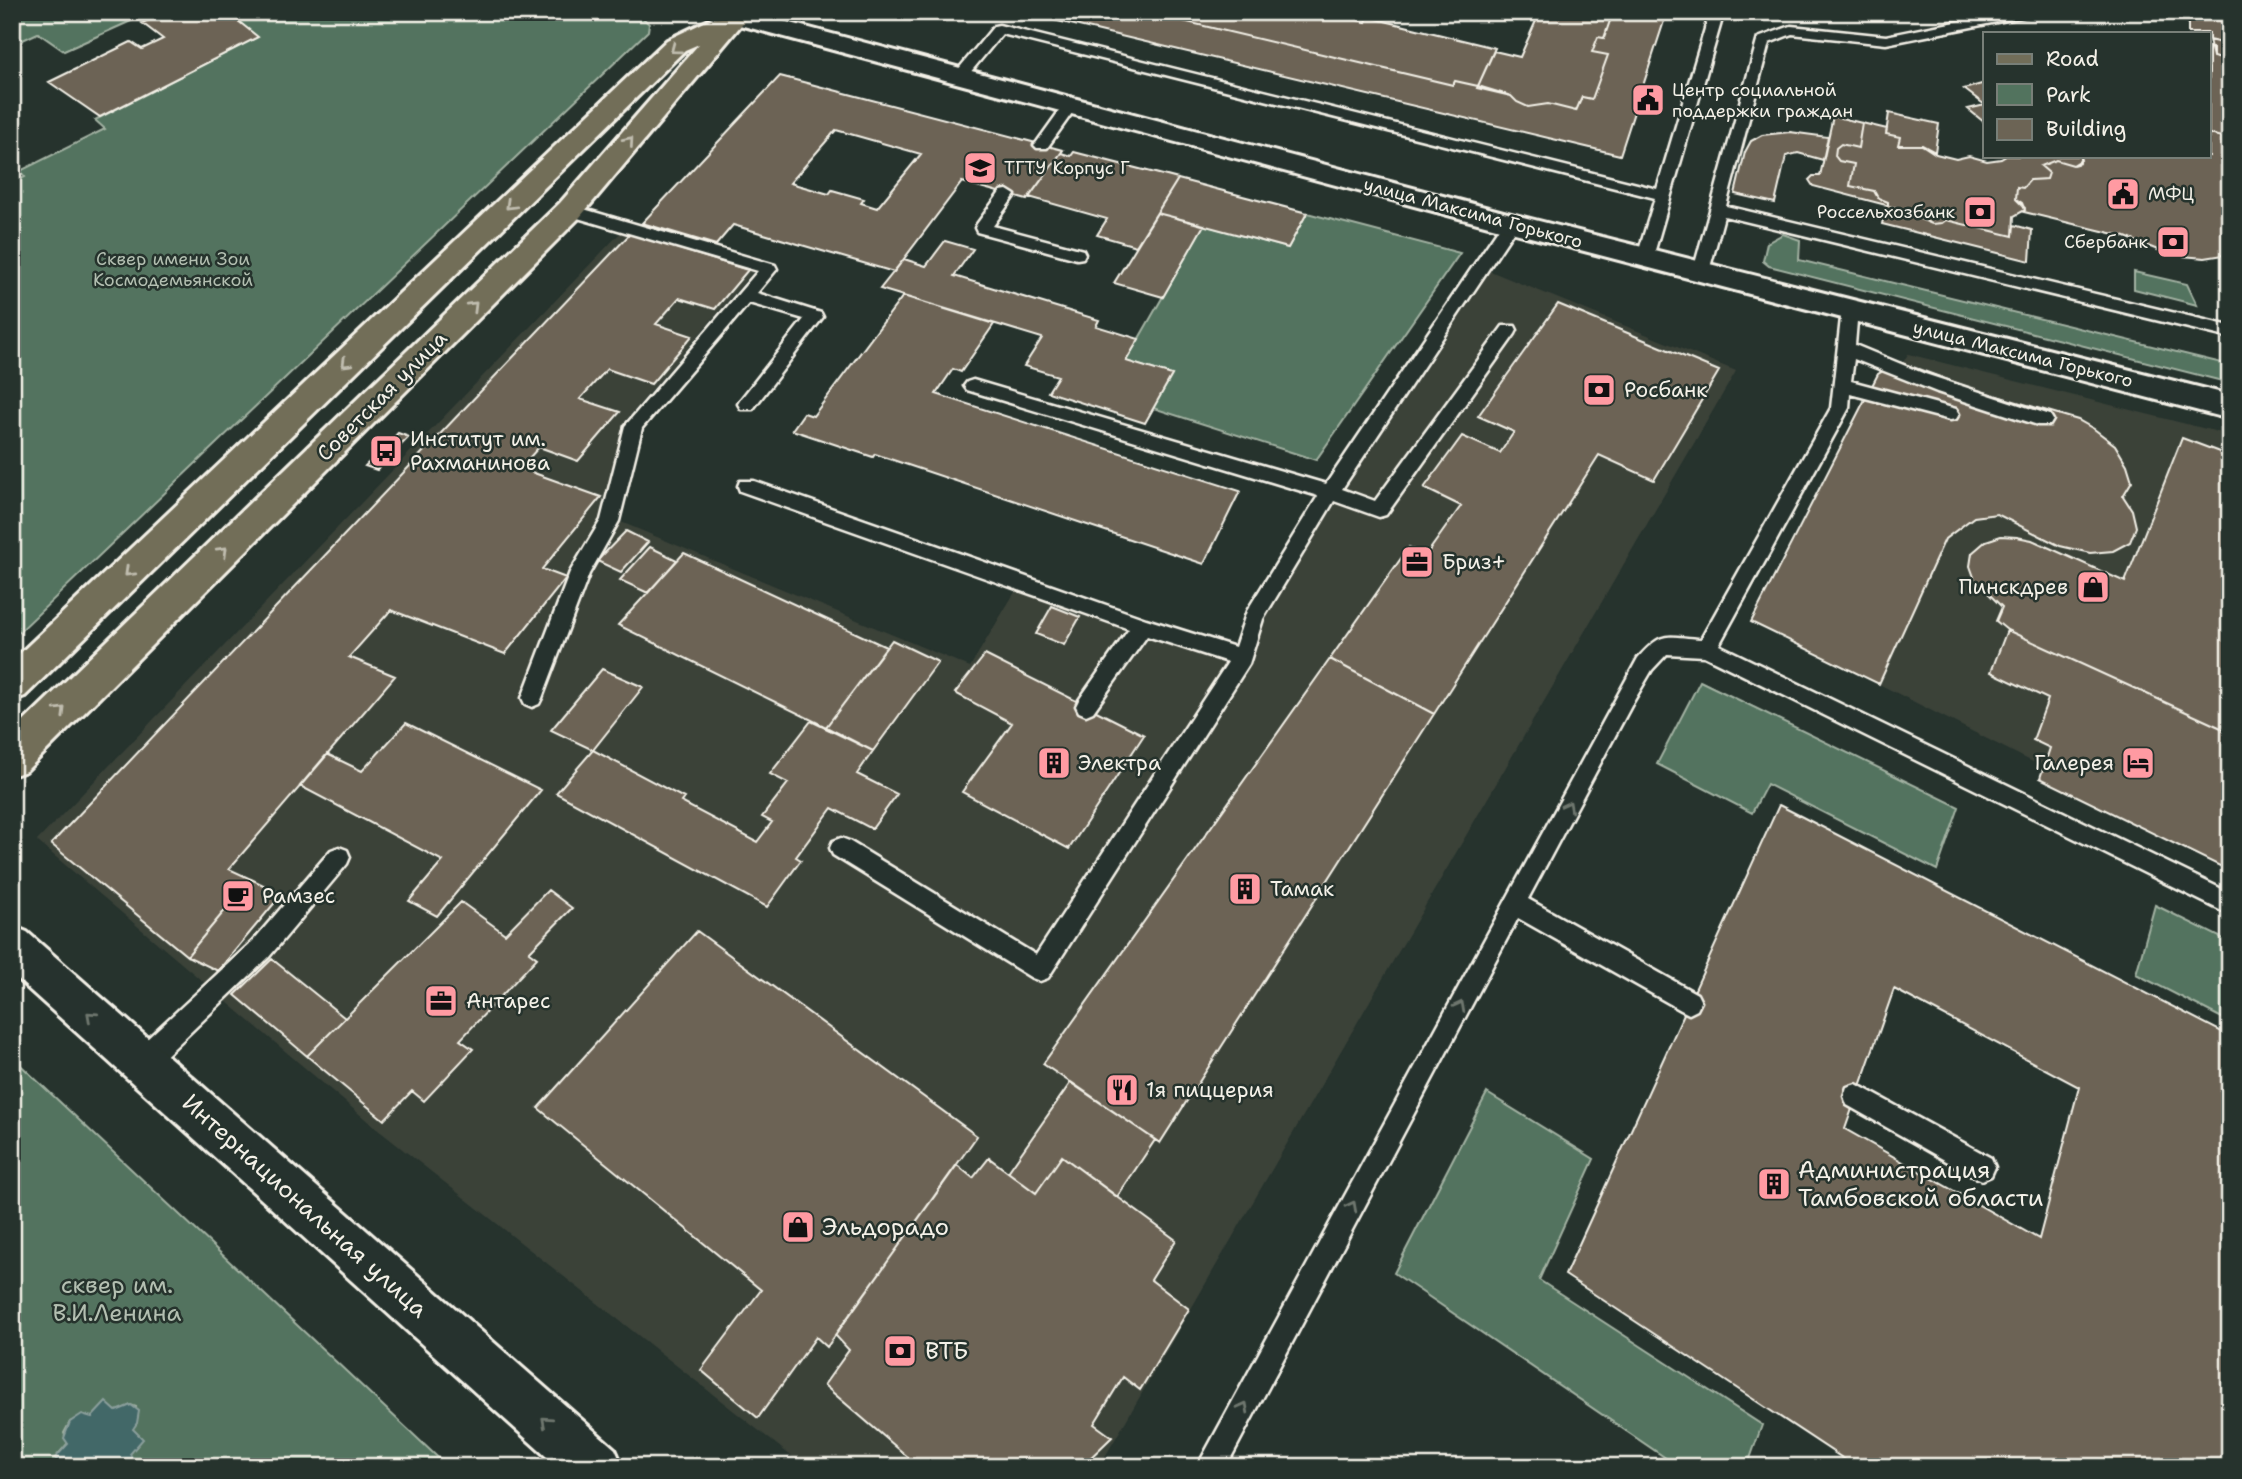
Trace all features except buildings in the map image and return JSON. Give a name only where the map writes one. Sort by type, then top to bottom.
[{"type":"main road","name":"Советская улица","points":[[12,759],[570,210],[731,14]]},
{"type":"main road","points":[[12,685],[676,45],[731,14]]},
{"type":"street","name":"улица Максима Горького","points":[[731,14],[958,77],[1511,223],[2230,407]]},
{"type":"street","name":"Интернациональная улица","points":[[12,946],[597,1467]]},
{"type":"lane","points":[[1645,257],[1717,12]]},
{"type":"lane","points":[[1700,271],[1763,41],[1791,30],[1886,40],[2026,12]]},
{"type":"lane","points":[[958,77],[999,29],[1663,195]]},
{"type":"lane","points":[[1042,145],[1070,106]]},
{"type":"lane","points":[[1007,195],[983,228],[1077,254]]},
{"type":"lane","points":[[1717,209],[1753,210],[2230,331]]},
{"type":"lane","points":[[532,698],[580,572],[610,521],[634,426],[769,269],[570,210]]},
{"type":"lane","points":[[841,848],[1040,970],[1242,658],[1254,617],[1330,492],[1511,223]]},
{"type":"lane","points":[[747,296],[815,317],[747,404]]},
{"type":"lane","points":[[1707,648],[1840,408],[1850,309]]},
{"type":"lane","points":[[973,386],[1330,492],[1379,510],[1509,330]]},
{"type":"lane","points":[[1846,348],[1928,384],[2044,420]]},
{"type":"lane","points":[[1842,385],[1950,414]]},
{"type":"lane","points":[[747,486],[1143,626],[1242,658]]},
{"type":"lane","points":[[1086,706],[1143,626]]},
{"type":"lane","points":[[1212,1467],[1625,698],[1645,664],[1662,645],[1707,648],[2230,905]]},
{"type":"lane","points":[[142,1062],[261,949],[338,857]]},
{"type":"lane","points":[[1515,904],[1689,1002]]},
{"type":"lane","points":[[1856,1096],[1982,1167]]},
{"type":"shaded area","points":[[624,229],[755,269],[626,420],[604,515],[970,667],[1018,587],[1228,665],[1490,271],[1736,371],[1099,1467],[805,1467],[377,1129],[37,841]]},
{"type":"shaded area","points":[[1908,354],[2230,435],[2230,862],[1751,619]]},
{"type":"green space","points":[[12,12],[151,12],[64,51],[38,33],[12,45]]},
{"type":"green space","name":"Cквер имени Зои Космодемьянской","points":[[227,12],[622,12],[642,17],[649,24],[648,31],[12,639],[12,184],[25,177],[20,171],[105,129],[95,120],[257,37]]},
{"type":"green space","points":[[1307,213],[1460,253],[1316,460],[1153,408],[1172,375],[1126,361],[1204,225],[1288,248]]},
{"type":"green space","points":[[1783,234],[1800,240],[1799,260],[2230,365],[2230,383],[1769,266],[1763,261],[1767,243]]},
{"type":"green space","points":[[2134,272],[2187,284],[2197,305],[2134,289]]},
{"type":"green space","points":[[1700,681],[1959,807],[1937,870],[1767,784],[1752,813],[1657,764]]},
{"type":"green space","points":[[2155,905],[2230,942],[2230,1022],[2136,974]]},
{"type":"green space","name":"сквер им. В.И.Ленина","points":[[12,1057],[448,1467],[133,1467],[129,1455],[136,1407],[131,1405],[116,1412],[70,1422],[64,1433],[68,1443],[55,1458],[64,1467],[12,1467]]},
{"type":"green space","points":[[1487,1093],[1594,1159],[1539,1280],[1762,1425],[1747,1467],[1679,1467],[1394,1273]]},
{"type":"water","points":[[106,1402],[116,1411],[131,1405],[139,1411],[133,1429],[143,1439],[130,1454],[133,1467],[64,1467],[55,1458],[68,1444],[64,1438],[70,1422],[82,1414],[92,1417]]},
{"type":"place","name":"Центр социальной поддержки граждан","points":[[1648,100]]},
{"type":"place","name":"ТГТУ Корпус Г","points":[[980,168]]},
{"type":"place","name":"МФЦ","points":[[2123,194]]},
{"type":"place","name":"Россельхозбанк","points":[[1980,212]]},
{"type":"place","name":"Сбербанк","points":[[2173,242]]},
{"type":"place","name":"Росбанк","points":[[1599,390]]},
{"type":"place","name":"Институт им. Рахманинова","points":[[386,451]]},
{"type":"place","name":"Бриз+","points":[[1417,562]]},
{"type":"place","name":"Пинскдрев","points":[[2093,587]]},
{"type":"place","name":"Электра","points":[[1054,763]]},
{"type":"place","name":"Галерея","points":[[2138,763]]},
{"type":"place","name":"Тамак","points":[[1245,889]]},
{"type":"place","name":"Рамзес","points":[[238,896]]},
{"type":"place","name":"Антарес","points":[[441,1001]]},
{"type":"place","name":"1я пиццерия","points":[[1122,1090]]},
{"type":"place","name":"Администрация Тамбовской области","points":[[1774,1184]]},
{"type":"place","name":"Эльдорадо","points":[[798,1227]]},
{"type":"place","name":"ВТБ","points":[[900,1351]]}]
